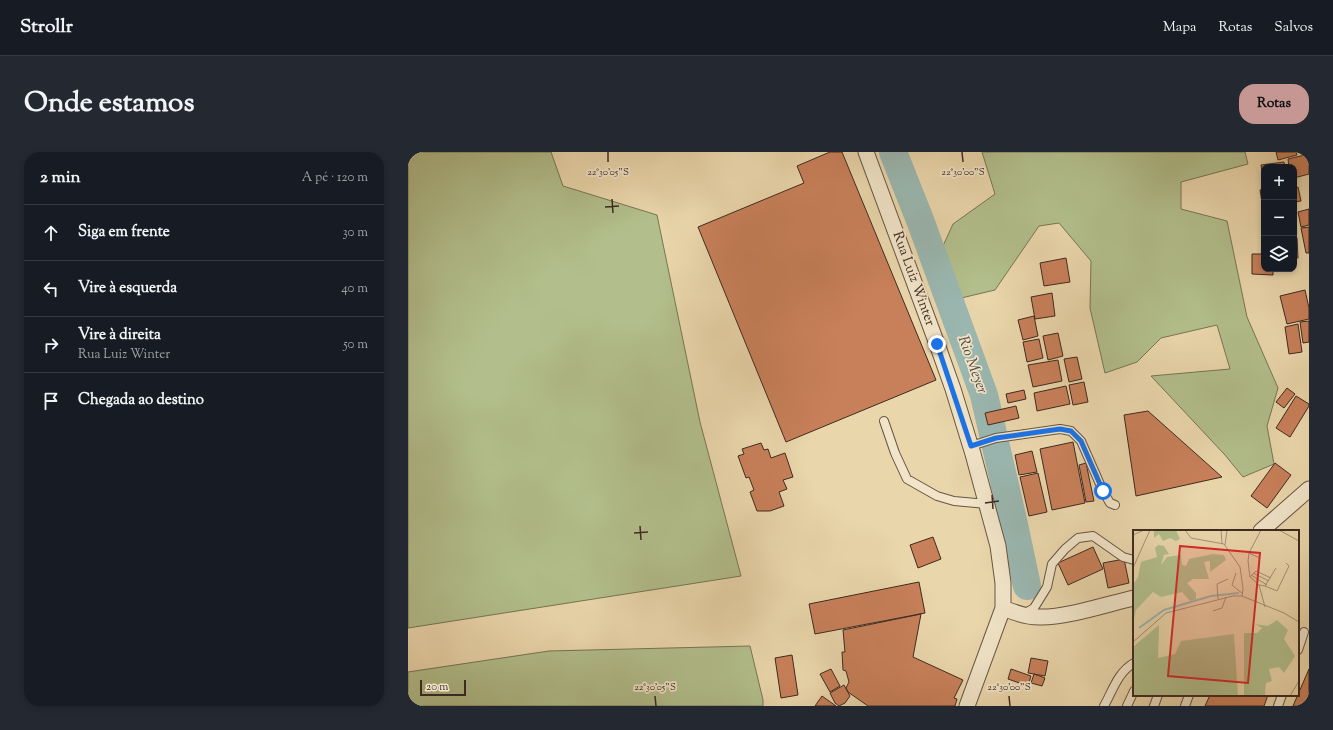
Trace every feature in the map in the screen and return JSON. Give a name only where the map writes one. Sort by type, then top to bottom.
[{"type":"street","name":"Rua Luiz Winter","points":[[866,152],[937,344],[971,446],[998,546],[1003,583],[1003,608],[967,706]]},
{"type":"street","points":[[1261,530],[1309,489]]},
{"type":"street","points":[[1003,608],[1022,615],[1040,617],[1056,616],[1133,598]]},
{"type":"lane","points":[[884,421],[895,453],[907,478],[938,496],[954,501],[987,504]]},
{"type":"lane","points":[[971,446],[996,438],[1060,429],[1071,431],[1081,441],[1103,491],[1110,503],[1115,505]]},
{"type":"lane","points":[[1022,615],[1034,608],[1047,587],[1052,564],[1065,549],[1078,538],[1093,536],[1123,557],[1133,560]]},
{"type":"lane","points":[[1299,647],[1304,632]]},
{"type":"lane","points":[[1104,706],[1124,669],[1133,664]]},
{"type":"lane","points":[[1127,706],[1133,693]]},
{"type":"lane","points":[[1154,706],[1158,696]]},
{"type":"lane","points":[[1185,706],[1189,696]]},
{"type":"lane","points":[[1278,706],[1282,696]]},
{"type":"green space","points":[[408,152],[551,152],[563,186],[657,215],[700,422],[741,576],[408,628]]},
{"type":"green space","points":[[982,152],[1245,152],[1248,164],[1181,182],[1181,209],[1227,221],[1247,317],[1278,388],[1267,426],[1274,464],[1243,477],[1225,455],[1151,376],[1230,369],[1217,325],[1161,338],[1137,362],[1105,373],[1090,308],[1091,261],[1059,223],[1039,226],[995,290],[957,299],[937,259],[953,224],[995,194]]},
{"type":"green space","points":[[750,646],[763,700],[763,706],[408,706],[408,672],[549,651]]},
{"type":"building","points":[[830,152],[842,152],[936,380],[786,442],[698,227],[804,183],[797,166]]},
{"type":"building","points":[[1276,152],[1296,152],[1297,155],[1278,160]]},
{"type":"building","points":[[1309,154],[1309,174],[1297,177],[1297,164],[1289,164],[1288,159]]},
{"type":"building","points":[[1284,162],[1284,164],[1269,164]]},
{"type":"building","points":[[1297,187],[1301,201],[1297,202],[1297,200]]},
{"type":"building","points":[[1309,209],[1309,225],[1301,227],[1298,212]]},
{"type":"building","points":[[1309,227],[1309,253],[1306,253],[1301,228]]},
{"type":"building","points":[[1252,254],[1261,254],[1261,272],[1273,272],[1273,275],[1252,274]]},
{"type":"building","points":[[1066,258],[1070,282],[1044,286],[1040,263]]},
{"type":"building","points":[[1305,290],[1309,308],[1309,319],[1287,324],[1280,296]]},
{"type":"building","points":[[1052,293],[1055,316],[1035,319],[1031,297]]},
{"type":"building","points":[[1034,316],[1038,336],[1023,340],[1018,320]]},
{"type":"building","points":[[1309,321],[1309,342],[1303,343],[1300,322]]},
{"type":"building","points":[[1298,324],[1302,352],[1289,354],[1285,327]]},
{"type":"building","points":[[1058,333],[1063,356],[1048,360],[1043,336]]},
{"type":"building","points":[[1039,339],[1043,358],[1027,362],[1023,342]]},
{"type":"building","points":[[1077,357],[1082,379],[1069,382],[1064,359]]},
{"type":"building","points":[[1058,360],[1062,381],[1033,387],[1028,365]]},
{"type":"building","points":[[1084,382],[1088,402],[1073,405],[1069,385]]},
{"type":"building","points":[[1066,386],[1070,404],[1037,411],[1034,393]]},
{"type":"building","points":[[1287,388],[1295,394],[1284,408],[1276,402]]},
{"type":"building","points":[[1024,390],[1026,399],[1008,403],[1006,394]]},
{"type":"building","points":[[1296,396],[1309,404],[1309,406],[1290,437],[1276,428]]},
{"type":"building","points":[[1016,406],[1019,418],[988,425],[985,413]]},
{"type":"building","points":[[1148,411],[1222,477],[1136,496],[1124,415]]},
{"type":"building","points":[[1073,442],[1085,503],[1052,510],[1040,449]]},
{"type":"building","points":[[761,443],[764,450],[768,449],[771,458],[785,453],[793,477],[783,480],[787,489],[779,492],[784,506],[770,511],[757,511],[750,492],[754,490],[749,477],[746,478],[738,456],[744,454],[742,449]]},
{"type":"building","points":[[1032,451],[1037,472],[1019,475],[1015,455]]},
{"type":"building","points":[[1086,463],[1094,501],[1086,502],[1079,465]]},
{"type":"building","points":[[1275,463],[1291,475],[1267,508],[1251,496]]},
{"type":"building","points":[[1038,473],[1047,512],[1029,516],[1020,477]]},
{"type":"building","points":[[933,537],[941,559],[918,568],[910,545]]},
{"type":"building","points":[[1093,547],[1103,569],[1068,585],[1058,563]]},
{"type":"building","points":[[1124,559],[1129,583],[1108,588],[1103,563]]},
{"type":"building","points":[[919,582],[925,613],[815,634],[809,604]]},
{"type":"building","points":[[921,614],[913,657],[963,680],[954,698],[957,699],[955,706],[868,706],[848,692],[846,688],[849,682],[846,671],[843,670],[842,652],[845,652],[843,630]]},
{"type":"building","points":[[792,655],[798,695],[781,698],[775,658]]},
{"type":"building","points":[[1031,658],[1048,661],[1045,676],[1028,673]]},
{"type":"building","points":[[831,669],[840,686],[830,692],[820,674]]},
{"type":"building","points":[[1011,669],[1031,676],[1028,686],[1008,679]]},
{"type":"building","points":[[1309,669],[1309,706],[1293,706],[1297,696],[1299,696],[1299,692]]},
{"type":"building","points":[[1034,674],[1045,678],[1042,686],[1031,683]]},
{"type":"building","points":[[844,685],[850,696],[845,703],[839,706],[835,703],[830,693]]},
{"type":"building","points":[[822,696],[836,706],[815,706]]},
{"type":"building","points":[[1210,696],[1268,696],[1264,706],[1205,706]]},
{"type":"waterway","name":"Rio Meyer","points":[[893,152],[920,220],[984,395],[1027,586]]},
{"type":"route","points":[[937,344],[971,446],[996,438],[1060,429],[1071,431],[1081,441],[1103,491]]}]
